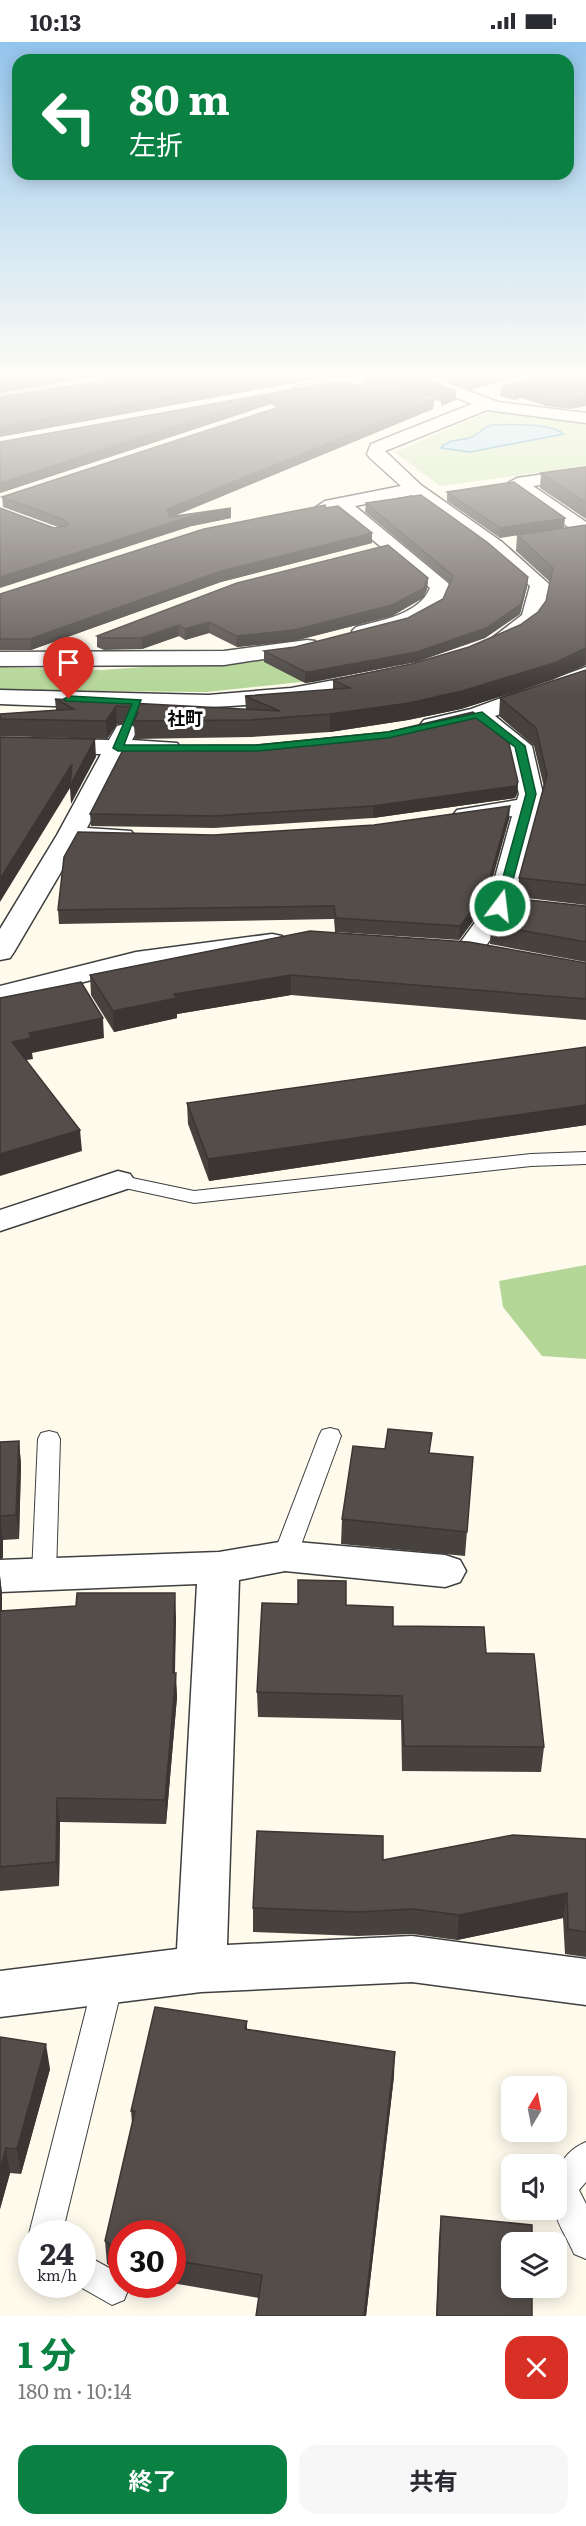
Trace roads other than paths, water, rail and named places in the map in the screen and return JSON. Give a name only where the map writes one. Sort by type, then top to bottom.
[{"type":"street","points":[[407,482],[495,546],[540,585],[532,618],[494,645],[483,648]]},
{"type":"street","points":[[523,482],[517,483],[586,532]]},
{"type":"street","points":[[306,511],[415,489]]},
{"type":"street","points":[[341,504],[441,587],[434,604],[400,622],[347,635]]},
{"type":"street","points":[[563,536],[586,532]]},
{"type":"street","points":[[495,546],[518,542]]},
{"type":"street","points":[[367,552],[390,546]]},
{"type":"street","points":[[35,660],[89,640]]},
{"type":"street","points":[[0,659],[224,658],[294,649],[326,641]]},
{"type":"street","points":[[0,697],[138,702],[238,700],[314,691],[400,674]]},
{"type":"street","points":[[411,730],[478,714],[586,674]]},
{"type":"street","points":[[0,952],[70,835],[118,748],[138,702]]},
{"type":"street","points":[[478,714],[520,746],[531,794],[511,907],[456,950],[501,956]]},
{"type":"street","points":[[0,745],[188,748]]},
{"type":"street","points":[[439,819],[528,806]]},
{"type":"street","points":[[70,835],[148,837]]},
{"type":"street","points":[[0,995],[136,960],[289,939],[301,940]]},
{"type":"street","points":[[0,1221],[118,1180]]},
{"type":"street","points":[[0,1576],[219,1568],[285,1556],[446,1571]]},
{"type":"street","points":[[201,1970],[219,1568]]},
{"type":"street","points":[[0,1994],[109,1979],[201,1970],[412,1959],[586,1982]]},
{"type":"lane","points":[[118,1180],[195,1197],[531,1160],[586,1158]]},
{"type":"lane","points":[[285,1556],[330,1436]]},
{"type":"lane","points":[[44,1574],[49,1439]]},
{"type":"lane","points":[[49,2220],[109,1979]]},
{"type":"lane","points":[[586,2158],[561,2186],[586,2242]]},
{"type":"district","name":"社町","points":[[185,717]]}]
